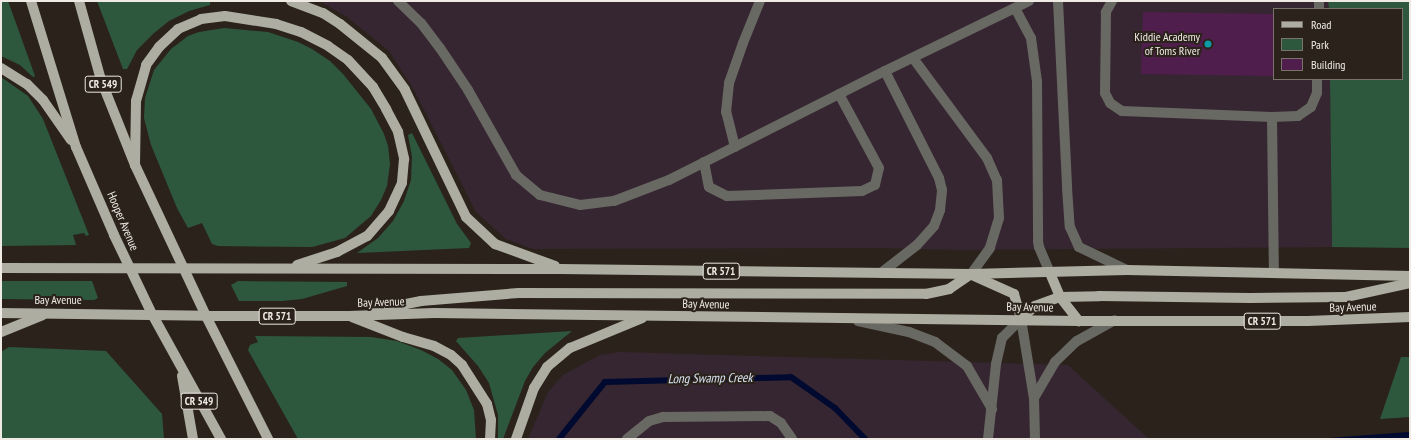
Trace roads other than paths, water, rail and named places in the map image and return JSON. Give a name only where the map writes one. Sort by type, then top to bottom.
[{"type":"main road","name":"Hooper Avenue","points":[[30,1],[76,147],[129,269],[180,369],[220,436]]},
{"type":"main road","name":"CR 549","points":[[78,1],[101,80],[135,165],[206,316],[268,439]]},
{"type":"main road","points":[[291,1],[323,13],[340,24],[382,58],[405,90],[466,217],[495,244],[560,269]]},
{"type":"main road","points":[[135,165],[136,101],[146,65],[159,47],[178,29],[201,19],[225,16],[276,24],[301,32],[328,46],[348,60],[373,87],[386,109],[398,132],[402,152],[402,183],[389,211],[367,236],[337,252],[289,268]]},
{"type":"main road","points":[[1,68],[27,84],[43,100],[76,147]]},
{"type":"main road","name":"CR 571","points":[[1,268],[184,270],[289,268],[560,269],[970,274],[1127,270],[1410,276]]},
{"type":"main road","points":[[1050,273],[1060,297],[1079,321]]},
{"type":"main road","points":[[349,316],[421,301],[519,293],[926,294],[949,289],[970,274],[1014,294],[1021,319],[1035,306],[1060,297],[1346,297],[1410,283]]},
{"type":"main road","name":"Bay Avenue","points":[[1,313],[152,314],[206,316],[349,316],[434,313],[1021,319],[1079,321],[1308,321],[1410,318]]},
{"type":"main road","points":[[1,332],[48,313]]},
{"type":"main road","points":[[349,316],[403,337],[434,346],[450,354],[462,365],[487,404],[491,420],[490,437]]},
{"type":"main road","points":[[517,438],[534,388],[547,367],[570,348],[646,316]]},
{"type":"main road","points":[[180,369],[193,436]]},
{"type":"lane","points":[[398,1],[421,23],[440,48],[468,90],[516,175],[540,195],[580,205],[614,201],[669,180],[885,71],[1029,1]]},
{"type":"lane","points":[[735,146],[726,112],[729,83],[760,1]]},
{"type":"lane","points":[[1058,1],[1070,227],[1079,247],[1127,270]]},
{"type":"lane","points":[[1112,1],[1106,12],[1104,93],[1110,103],[1122,111],[1272,118],[1298,116],[1311,107],[1317,93],[1317,80]]},
{"type":"lane","points":[[1016,8],[1031,38],[1037,81],[1038,241],[1050,273]]},
{"type":"lane","points":[[913,58],[987,158],[997,180],[999,218],[990,248],[970,274]]},
{"type":"lane","points":[[881,273],[917,245],[934,226],[940,210],[942,190],[939,178],[885,71]]},
{"type":"lane","points":[[704,162],[709,187],[727,196],[862,191],[875,185],[878,168],[839,94]]},
{"type":"lane","points":[[1272,118],[1274,273]]},
{"type":"lane","points":[[846,318],[909,332],[935,342],[967,366],[992,409]]},
{"type":"lane","points":[[1021,319],[1034,398],[1035,439]]},
{"type":"lane","points":[[988,439],[996,364],[1002,338],[1021,319]]},
{"type":"lane","points":[[1034,398],[1055,362],[1077,341],[1115,320]]},
{"type":"lane","points":[[627,439],[649,421],[663,417],[762,416],[770,416],[781,423],[792,439]]},
{"type":"water","points":[[1410,432],[1410,439],[1315,439]]},
{"type":"waterway","name":"Long Swamp Creek","points":[[559,439],[605,382],[791,377],[835,408],[865,439]]},
{"type":"place","name":"Kiddie Academy of Toms River","points":[[1208,44]]}]
